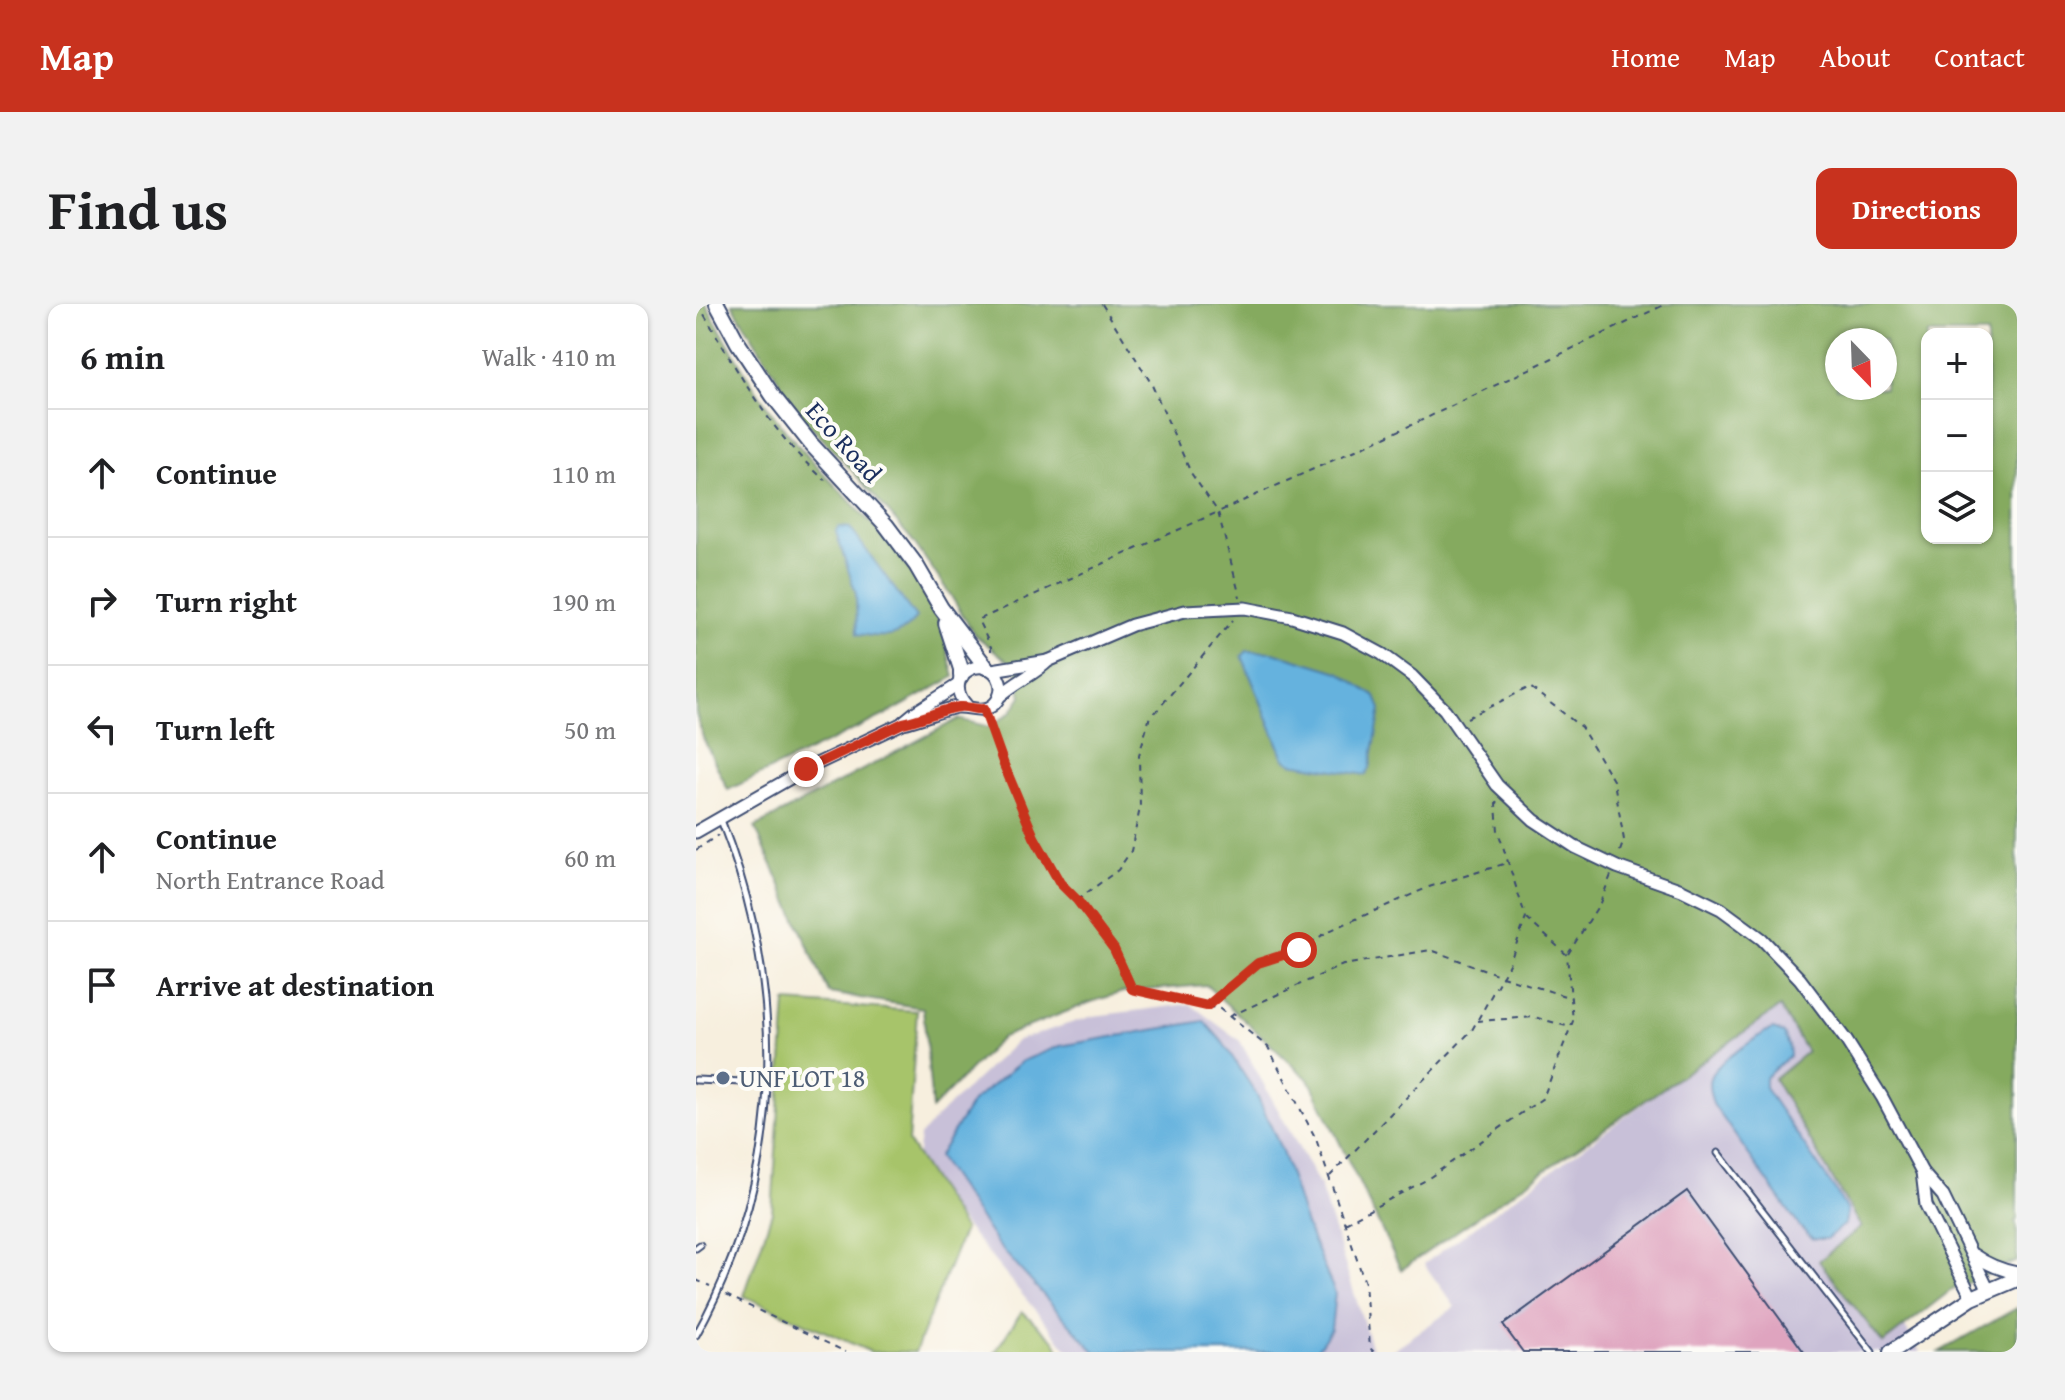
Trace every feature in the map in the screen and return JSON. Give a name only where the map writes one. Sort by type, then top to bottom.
[{"type":"street","name":"Eco Road","points":[[717,304],[773,396],[811,444],[886,525],[916,565],[941,608],[989,669]]},
{"type":"street","name":"Eco Road","points":[[941,608],[961,669],[960,681]]},
{"type":"street","points":[[903,723],[960,681],[971,668],[989,669],[1048,661],[1132,625],[1185,611],[1245,608],[1292,617],[1343,633],[1382,654],[1412,676],[1445,710],[1497,785],[1534,820],[1575,847],[1614,866],[1682,890],[1721,909],[1762,939],[1800,979],[1846,1040],[1882,1097],[1922,1172],[1943,1196],[1989,1291]]},
{"type":"street","points":[[960,681],[961,699],[967,706],[984,709],[996,703],[1010,686],[1040,670],[1048,661]]},
{"type":"street","points":[[989,669],[1000,680],[1000,696]]},
{"type":"street","points":[[696,832],[723,825],[750,799],[903,723],[967,706]]},
{"type":"street","points":[[1922,1172],[1926,1205],[1972,1298]]},
{"type":"street","points":[[1970,1252],[1993,1267],[2017,1276]]},
{"type":"street","points":[[1891,1352],[1972,1298],[2017,1276]]},
{"type":"lane","points":[[696,1335],[737,1243],[752,1194],[764,1131],[768,1083],[769,1033],[759,950],[752,915],[723,825]]},
{"type":"lane","points":[[696,1080],[768,1083]]},
{"type":"lane","points":[[1718,1153],[1872,1352]]},
{"type":"path","points":[[698,304],[762,410],[809,466],[832,486]]},
{"type":"path","points":[[989,669],[991,647],[978,620],[1418,422],[1666,304]]},
{"type":"path","points":[[1345,1223],[1426,1180],[1543,1098],[1573,1021],[1567,955],[1600,903],[1624,840],[1614,782],[1581,727],[1530,687],[1455,724]]},
{"type":"path","points":[[984,709],[1034,837],[1060,883],[1114,949],[1132,989],[1220,1009],[1268,1047],[1316,1139],[1365,1283],[1370,1348],[1374,1352]]},
{"type":"path","points":[[1505,792],[1496,804],[1498,831],[1526,918],[1567,955]]},
{"type":"path","points":[[696,850],[723,825]]},
{"type":"path","points":[[1207,1006],[1258,963],[1299,950],[1329,931],[1429,887],[1508,862]]},
{"type":"path","points":[[1329,1177],[1472,1030],[1509,964],[1526,918]]},
{"type":"path","points":[[1229,1017],[1343,965],[1431,950],[1571,998]]},
{"type":"path","points":[[1477,1021],[1534,1017],[1571,1027]]},
{"type":"path","points":[[696,1280],[734,1301],[846,1352]]},
{"type":"shaded area","points":[[1793,994],[1899,1317],[1920,1352],[1390,1352],[1455,1307],[1424,1264]]},
{"type":"shaded area","points":[[1190,1004],[1240,1041],[1320,1186],[1373,1352],[1070,1352],[916,1167],[920,1136],[1018,1040],[1093,1016]]},
{"type":"green space","points":[[696,304],[706,304],[779,423],[885,539],[919,583],[940,623],[954,677],[891,712],[728,790],[703,738],[696,713]]},
{"type":"green space","points":[[732,304],[2017,304],[2017,1261],[1950,1291],[1883,1343],[1819,1261],[1861,1227],[1774,1079],[1807,1052],[1780,1007],[1401,1270],[1310,1081],[1206,985],[1123,992],[1002,1037],[932,1109],[923,1008],[829,993],[755,827],[958,719],[990,727],[1011,712],[1022,696],[1016,668],[974,634],[913,541],[800,415]]},
{"type":"green space","points":[[786,1002],[917,1011],[908,1142],[964,1229],[915,1352],[871,1352],[744,1296],[772,1212]]},
{"type":"green space","points":[[2017,1308],[2017,1350],[1939,1352]]},
{"type":"green space","points":[[1022,1311],[1055,1341],[1060,1352],[995,1352]]},
{"type":"water","points":[[839,527],[850,528],[916,618],[897,634],[857,634],[856,594],[836,532]]},
{"type":"water","points":[[1247,651],[1273,652],[1339,672],[1376,697],[1381,709],[1366,775],[1291,763],[1284,758],[1242,656]]},
{"type":"water","points":[[1204,1021],[1222,1041],[1257,1095],[1282,1151],[1306,1225],[1335,1293],[1331,1329],[1315,1352],[1095,1352],[998,1245],[938,1157],[972,1102],[1022,1061],[1060,1046]]},
{"type":"water","points":[[1773,1029],[1784,1033],[1790,1055],[1765,1078],[1765,1088],[1847,1211],[1845,1224],[1826,1239],[1813,1239],[1800,1227],[1713,1104],[1710,1094],[1710,1078],[1718,1066]]},
{"type":"building","points":[[1687,1191],[1804,1352],[1523,1352],[1503,1325]]},
{"type":"place","name":"UNF LOT 18","points":[[723,1078]]},
{"type":"route","points":[[806,769],[903,723],[955,708],[967,706],[984,709],[1034,837],[1060,883],[1114,949],[1132,989],[1207,1006],[1258,963],[1299,950]]}]
